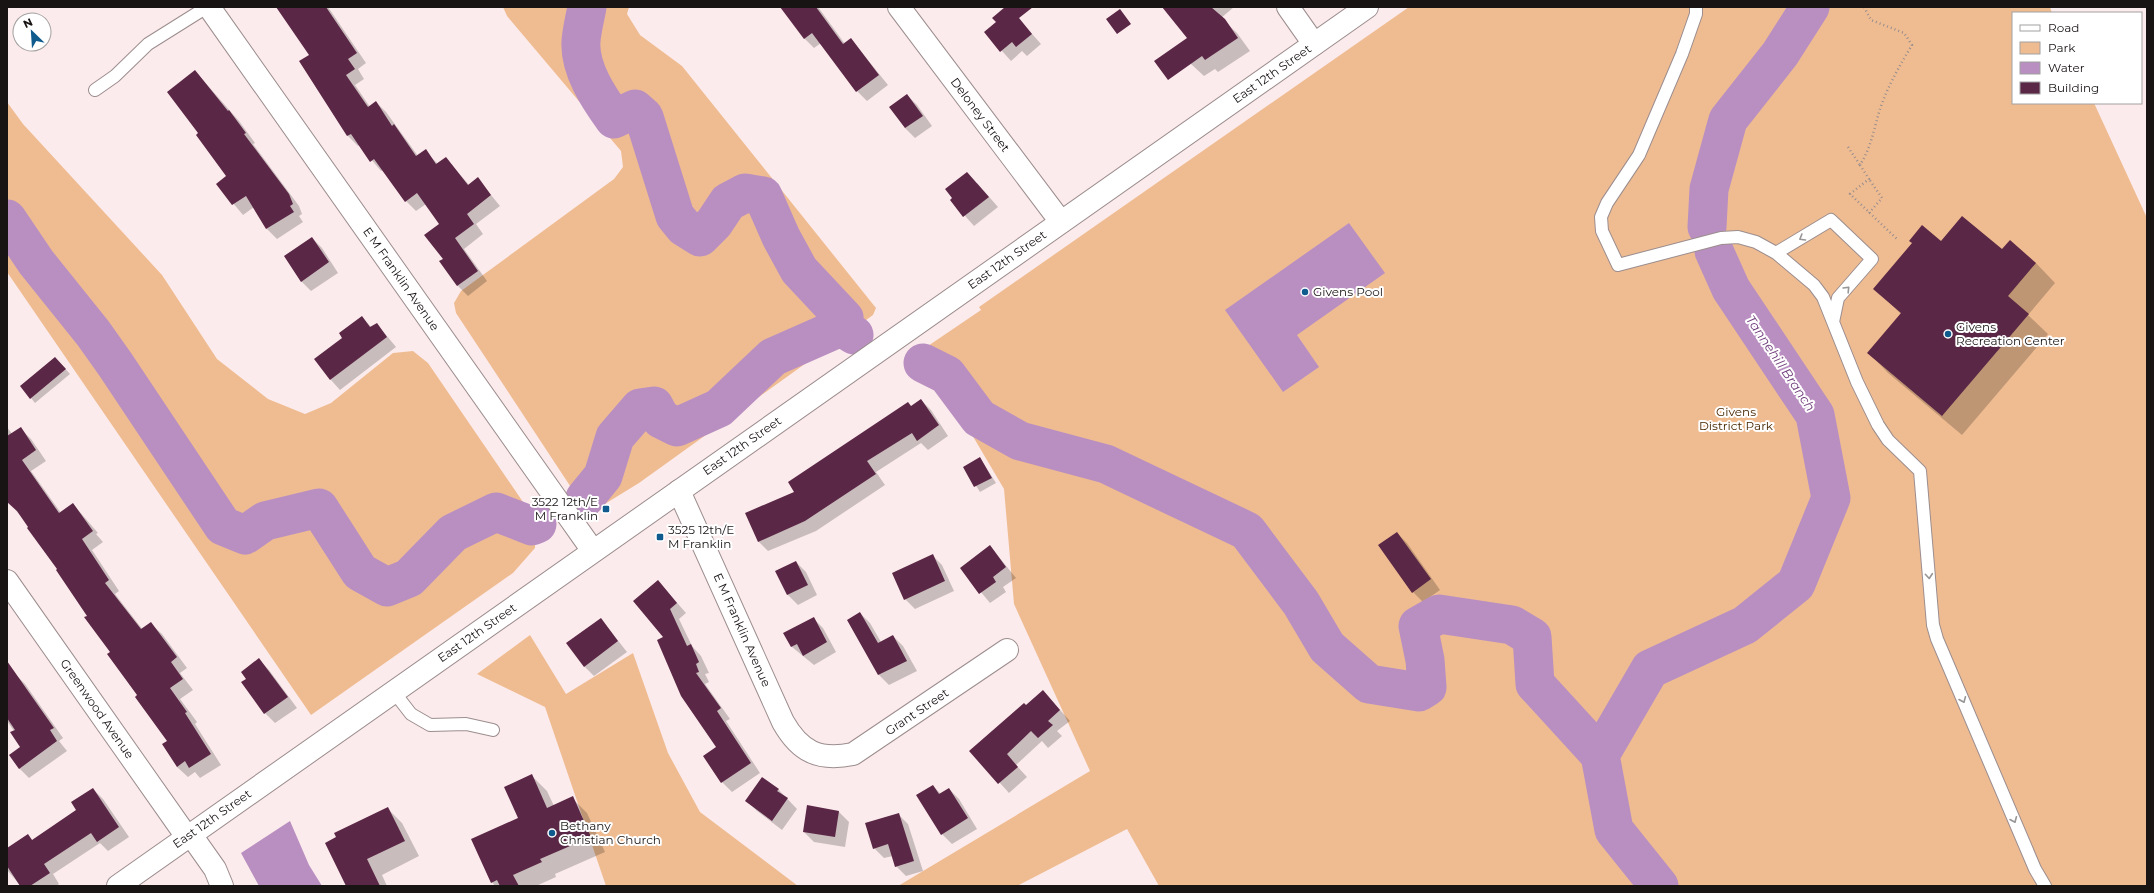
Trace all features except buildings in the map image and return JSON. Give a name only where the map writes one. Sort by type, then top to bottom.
[{"type":"street","name":"E M Franklin Avenue","points":[[208,7],[593,551]]},
{"type":"street","name":"Deloney Street","points":[[899,7],[1061,222]]},
{"type":"street","points":[[1288,7],[1314,44]]},
{"type":"street","name":"East 12th Street","points":[[118,886],[1367,7]]},
{"type":"street","name":"E M Franklin Avenue","points":[[679,491],[786,727],[799,744],[820,755]]},
{"type":"street","name":"Greenwood Avenue","points":[[7,581],[189,836],[215,869],[222,886]]},
{"type":"street","name":"Grant Street","points":[[820,755],[840,757],[853,754],[1007,650]]},
{"type":"lane","points":[[95,90],[114,76],[148,44],[208,7]]},
{"type":"lane","points":[[1696,7],[1696,14],[1682,54],[1639,155],[1607,203],[1601,217],[1602,231],[1618,265],[1721,238],[1738,237],[1756,242],[1776,253],[1814,285],[1823,297],[1857,382],[1878,425],[1888,440],[1920,471],[1933,625],[1937,639],[2035,869],[2045,886]]},
{"type":"lane","points":[[1776,253],[1831,220],[1872,259],[1838,298],[1833,323]]},
{"type":"lane","points":[[394,692],[411,714],[430,725],[466,724],[493,730]]},
{"type":"path","points":[[1860,165],[1872,141],[1881,107],[1893,76],[1912,45],[1904,33],[1871,20],[1864,7]]},
{"type":"path","points":[[1848,146],[1882,198],[1869,213]]},
{"type":"path","points":[[1869,179],[1850,194],[1898,240]]},
{"type":"green space","points":[[503,7],[629,7],[627,14],[640,35],[682,66],[876,308],[873,315],[639,483],[595,510],[589,509],[580,501],[456,313],[454,303],[461,291],[614,179],[623,167],[621,151],[507,16]]},
{"type":"green space","name":"Givens District Park","points":[[1409,7],[2050,7],[2052,12],[2012,12],[2012,104],[2094,104],[2147,218],[2147,886],[1159,886],[1127,829],[1017,886],[898,886],[1090,771],[1014,604],[1004,489],[922,350],[981,310],[979,307]]},
{"type":"green space","points":[[7,102],[23,124],[162,275],[217,359],[268,399],[305,414],[331,403],[393,353],[413,351],[428,363],[536,521],[535,548],[513,573],[311,715],[7,272]]},
{"type":"green space","points":[[530,635],[566,694],[633,653],[668,753],[700,812],[798,886],[606,886],[545,707],[477,674]]},
{"type":"water","name":"Givens Pool","points":[[1349,223],[1385,273],[1297,335],[1319,367],[1283,392],[1225,310]]},
{"type":"water","points":[[290,821],[309,865],[322,886],[259,886],[241,853]]},
{"type":"waterway","points":[[587,7],[581,41],[581,52],[591,83],[614,119],[635,109],[644,117],[675,216],[684,227],[700,237],[714,223],[728,202],[745,193],[763,196],[781,237],[799,270],[844,318],[841,327]]},
{"type":"waterway","name":"Tannehill Branch","points":[[1707,227],[1709,189],[1728,120],[1780,54],[1810,7]]},
{"type":"waterway","points":[[7,219],[36,262],[93,333],[115,364],[223,526],[245,535],[265,521],[319,508],[360,572],[387,587],[409,578],[453,533],[496,512],[532,526],[537,524]]},
{"type":"waterway","name":"Tannehill Branch","points":[[1659,886],[1614,830],[1600,755],[1650,669],[1745,625],[1796,584],[1831,498],[1815,415],[1731,289],[1714,251]]},
{"type":"waterway","points":[[585,498],[603,476],[615,437],[640,408],[654,406],[661,419],[677,427],[719,408],[773,357],[841,327],[854,335]]},
{"type":"waterway","points":[[923,363],[947,375],[979,418],[1020,441],[1106,464],[1247,531],[1301,603],[1327,647],[1369,684],[1419,692],[1427,687],[1425,660],[1418,626],[1439,614],[1512,625],[1532,637],[1535,684],[1600,755]]},
{"type":"place","name":"Givens Pool","points":[[1305,292]]},
{"type":"place","name":"Givens Recreation Center","points":[[1948,334]]},
{"type":"place","name":"3522 12th/E M Franklin","points":[[606,509]]},
{"type":"place","name":"3525 12th/E M Franklin","points":[[660,537]]},
{"type":"place","name":"Bethany Christian Church","points":[[552,833]]}]
